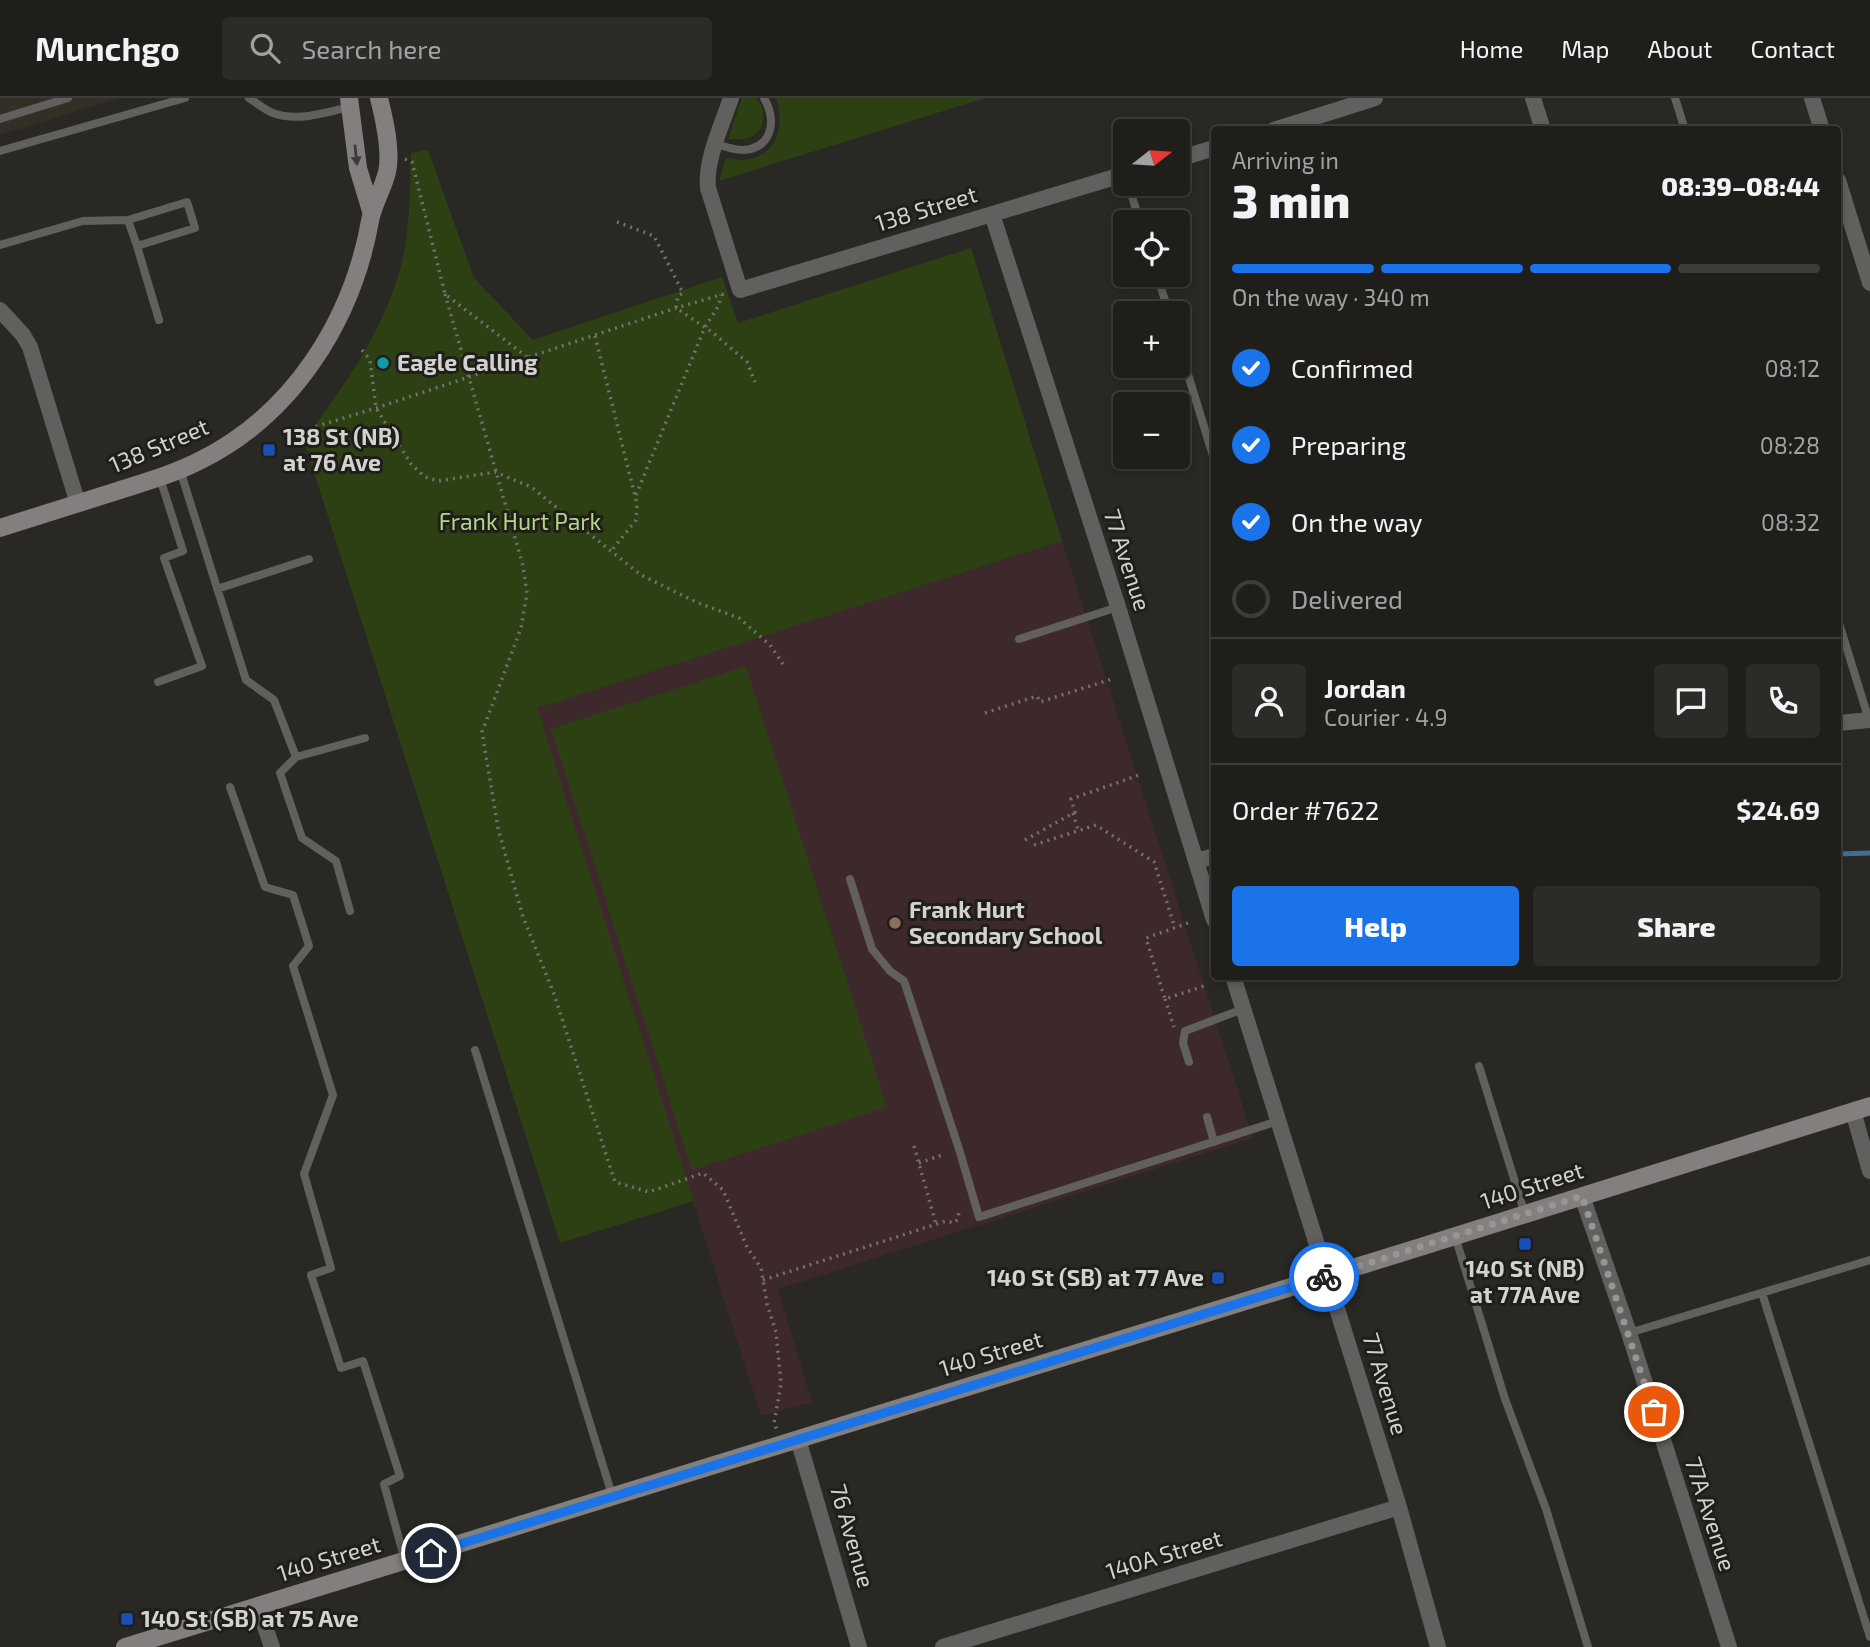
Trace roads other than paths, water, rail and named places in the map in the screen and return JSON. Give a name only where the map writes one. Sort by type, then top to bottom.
[{"type":"main road","points":[[372,211],[387,172],[388,158],[378,99]]},
{"type":"main road","points":[[350,102],[358,169],[372,211]]},
{"type":"main road","name":"138 Street","points":[[0,528],[180,470],[219,450],[252,426],[290,392],[318,356],[334,328],[365,250],[372,211]]},
{"type":"main road","name":"140 Street","points":[[125,1647],[1327,1276],[1861,1108]]},
{"type":"street","points":[[716,144],[731,98]]},
{"type":"street","points":[[1287,126],[1375,98]]},
{"type":"street","points":[[1533,98],[1542,126]]},
{"type":"street","points":[[1812,98],[1821,126]]},
{"type":"street","name":"138 Street","points":[[716,144],[709,163],[708,188],[735,291],[1113,179]]},
{"type":"street","points":[[1190,155],[1211,149]]},
{"type":"street","points":[[1841,190],[1870,284]]},
{"type":"street","name":"77 Avenue","points":[[992,214],[1118,607],[1211,910]]},
{"type":"street","points":[[0,310],[23,335],[30,347],[78,504]]},
{"type":"street","points":[[1841,723],[1869,720]]},
{"type":"street","points":[[1197,861],[1211,857]]},
{"type":"street","name":"77 Avenue","points":[[1234,980],[1399,1507],[1438,1647]]},
{"type":"street","points":[[1861,1108],[1870,1171]]},
{"type":"street","name":"77A Avenue","points":[[1582,1196],[1629,1333],[1729,1647]]},
{"type":"street","name":"76 Avenue","points":[[798,1439],[859,1647]]},
{"type":"street","name":"140A Street","points":[[943,1647],[1399,1507]]},
{"type":"street","points":[[258,1606],[272,1647]]},
{"type":"lane","points":[[0,119],[68,98]]},
{"type":"lane","points":[[0,151],[186,98]]},
{"type":"lane","points":[[249,98],[273,113],[294,116],[316,115],[350,102]]},
{"type":"lane","points":[[716,144],[743,150],[755,147],[764,140],[772,126],[770,110],[764,98]]},
{"type":"lane","points":[[1675,98],[1684,126]]},
{"type":"lane","points":[[0,245],[83,222],[128,220],[187,202],[195,228],[137,246]]},
{"type":"lane","points":[[128,220],[159,320]]},
{"type":"lane","points":[[1189,378],[1211,449]]},
{"type":"lane","points":[[180,470],[246,680],[274,700],[296,757]]},
{"type":"lane","points":[[158,682],[202,666],[164,558],[183,551],[160,478]]},
{"type":"lane","points":[[217,589],[309,559]]},
{"type":"lane","points":[[1019,639],[1118,607]]},
{"type":"lane","points":[[1841,630],[1869,720]]},
{"type":"lane","points":[[350,911],[336,862],[302,838],[280,773],[296,757],[365,738]]},
{"type":"lane","points":[[230,787],[265,887],[293,895],[309,946],[293,966],[333,1095],[304,1174],[331,1268],[312,1275],[341,1368],[363,1362],[400,1476],[384,1484],[405,1561]]},
{"type":"lane","points":[[850,879],[872,949],[890,971],[904,981],[979,1217],[1278,1121]]},
{"type":"lane","points":[[1189,1062],[1183,1043],[1185,1031],[1243,1009]]},
{"type":"lane","points":[[475,1050],[612,1497]]},
{"type":"lane","points":[[1479,1066],[1525,1214]]},
{"type":"lane","points":[[1207,1117],[1214,1142]]},
{"type":"lane","points":[[1455,1236],[1505,1399],[1546,1509],[1588,1647]]},
{"type":"lane","points":[[1629,1333],[1870,1260]]},
{"type":"lane","points":[[1762,1293],[1870,1637]]},
{"type":"waterway","points":[[1841,854],[1870,853]]},
{"type":"place","name":"Eagle Calling","points":[[383,363]]},
{"type":"place","name":"138 St (NB) at 76 Ave","points":[[269,450]]},
{"type":"place","name":"Frank Hurt Secondary School","points":[[895,923]]},
{"type":"place","name":"140 St (NB) at 77A Ave","points":[[1525,1244]]},
{"type":"place","name":"140 St (SB) at 77 Ave","points":[[1218,1278]]},
{"type":"place","name":"140 St (SB) at 75 Ave","points":[[127,1619]]},
{"type":"park label","name":"Frank Hurt Park","points":[[520,522]]}]
